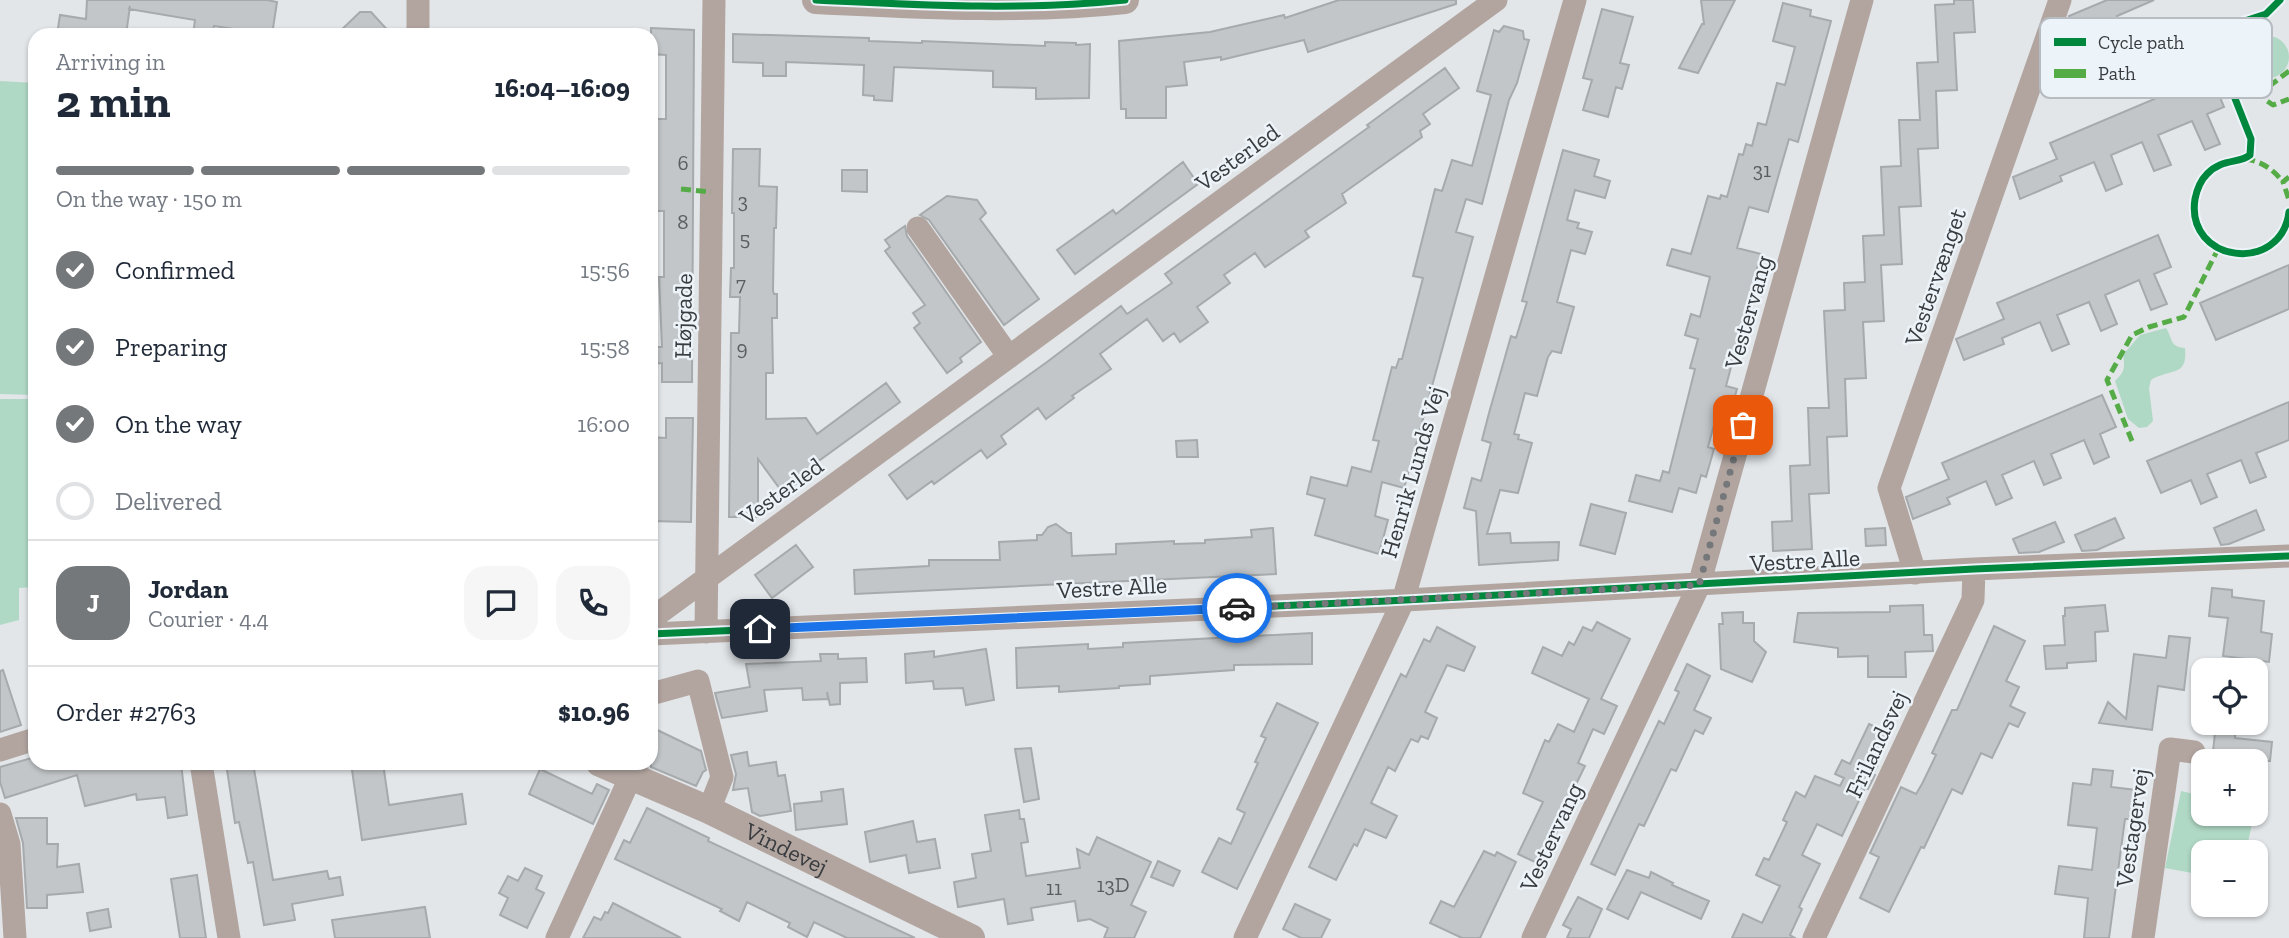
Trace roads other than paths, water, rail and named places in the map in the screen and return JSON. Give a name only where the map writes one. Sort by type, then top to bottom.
[{"type":"street","points":[[418,0],[418,28]]},
{"type":"street","name":"Højgade","points":[[706,632],[714,0]]},
{"type":"street","points":[[816,0],[991,8],[1109,1]]},
{"type":"street","name":"Vesterled","points":[[658,614],[1496,0]]},
{"type":"street","name":"Henrik Lunds Vej","points":[[1245,938],[1402,600],[1574,0]]},
{"type":"street","name":"Vestervang","points":[[1533,938],[1699,585],[1862,0]]},
{"type":"street","name":"Vestervænget","points":[[2054,18],[2060,0]]},
{"type":"street","name":"Vestervænget","points":[[1914,573],[1889,488],[2040,57]]},
{"type":"street","points":[[918,228],[1009,357]]},
{"type":"street","name":"Vestre Alle","points":[[658,634],[2289,556]]},
{"type":"street","name":"Frilandsvej","points":[[1814,938],[1973,600],[1974,569]]},
{"type":"street","points":[[658,692],[698,681],[722,777],[709,810]]},
{"type":"street","points":[[0,750],[28,741]]},
{"type":"street","name":"Vestagervej","points":[[2143,938],[2170,749],[2191,752]]},
{"type":"street","points":[[202,770],[229,938]]},
{"type":"street","name":"Vindevej","points":[[614,770],[709,810],[971,938]]},
{"type":"street","points":[[556,938],[630,778]]},
{"type":"street","points":[[0,814],[9,844],[15,938]]}]
